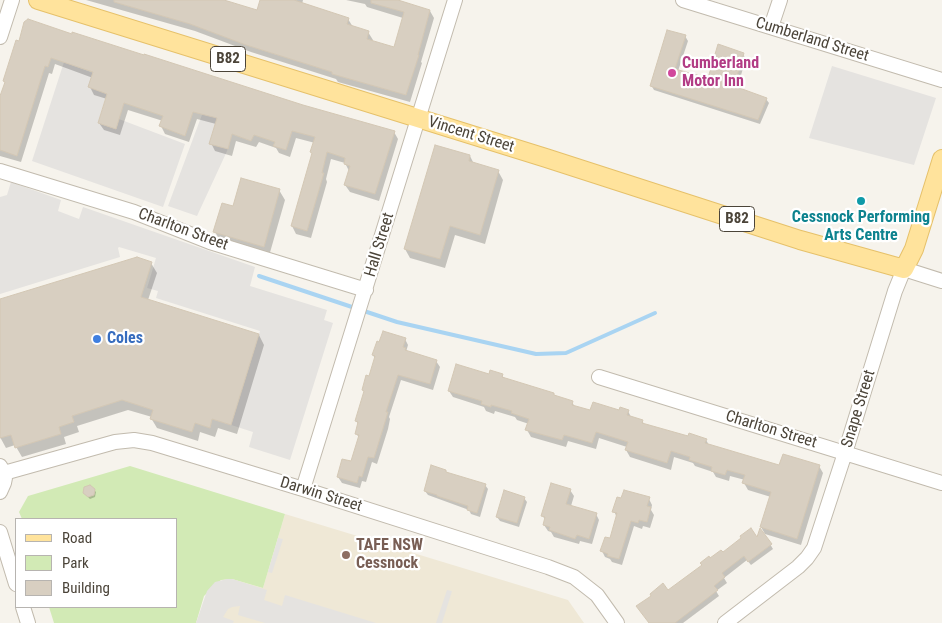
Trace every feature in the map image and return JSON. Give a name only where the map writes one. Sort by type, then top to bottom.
[{"type":"main road","name":"Vincent Street","points":[[38,0],[418,118],[800,240],[904,269]]},
{"type":"main road","points":[[904,269],[914,249],[942,159]]},
{"type":"street","points":[[0,37],[12,0]]},
{"type":"street","name":"Hall Street","points":[[304,489],[455,0]]},
{"type":"street","name":"Cumberland Street","points":[[683,0],[942,80]]},
{"type":"street","points":[[771,27],[780,0]]},
{"type":"street","name":"Charlton Street","points":[[0,170],[134,212],[210,242],[366,290]]},
{"type":"street","points":[[904,269],[942,281]]},
{"type":"street","name":"Snape Street","points":[[725,623],[798,567],[814,548],[895,291],[904,269]]},
{"type":"street","name":"Charlton Street","points":[[599,377],[942,483]]},
{"type":"street","name":"Darwin Street","points":[[2,469],[115,442],[134,440],[152,443],[304,489],[574,577],[597,595],[617,623]]},
{"type":"street","points":[[0,492],[4,483],[2,469]]},
{"type":"street","points":[[0,532],[15,581]]},
{"type":"street","points":[[23,608],[28,623]]},
{"type":"shaded area","points":[[64,62],[93,73],[89,87],[107,93],[98,123],[116,129],[119,119],[185,144],[163,207],[32,161]]},
{"type":"shaded area","points":[[832,66],[936,98],[914,165],[809,138]]},
{"type":"shaded area","points":[[203,112],[217,118],[210,143],[228,149],[197,216],[168,206]]},
{"type":"shaded area","points":[[11,182],[61,200],[58,211],[79,219],[83,207],[255,267],[250,286],[327,310],[324,320],[333,323],[290,460],[249,447],[253,432],[231,425],[260,331],[156,298],[158,291],[147,288],[156,258],[119,247],[120,257],[0,294],[0,197],[7,195]]},
{"type":"shaded area","name":"TAFE NSW Cessnock","points":[[285,514],[568,600],[584,623],[196,623],[232,579],[263,588]]},
{"type":"shaded area","points":[[278,538],[283,539],[272,573],[268,572]]},
{"type":"shaded area","points":[[227,579],[267,590],[264,600],[282,606],[285,595],[376,623],[265,623],[238,615],[240,606],[228,609],[223,617],[234,621],[233,623],[196,623],[207,591],[215,582]]},
{"type":"shaded area","points":[[447,590],[452,591],[442,623],[436,623]]},
{"type":"green space","points":[[130,466],[285,514],[263,588],[232,579],[221,580],[204,596],[196,623],[54,623],[49,608],[178,608],[178,518],[22,518],[19,512],[28,496]]},
{"type":"building","points":[[114,0],[224,0],[257,10],[260,0],[294,0],[349,18],[347,24],[369,31],[367,39],[394,47],[404,12],[371,3],[371,0],[398,0],[430,10],[419,55],[406,95],[332,74],[332,72],[246,45],[190,24],[114,2]]},
{"type":"building","points":[[28,19],[303,105],[395,131],[375,194],[344,185],[350,166],[344,164],[345,158],[327,152],[322,173],[324,173],[307,231],[291,226],[315,137],[292,131],[286,150],[273,146],[275,142],[254,135],[251,141],[232,134],[228,149],[209,144],[217,118],[193,112],[185,136],[159,126],[163,116],[124,103],[116,129],[98,123],[107,94],[88,87],[93,72],[51,58],[48,67],[45,66],[17,156],[0,150],[0,96],[5,82],[3,81],[16,40],[19,41],[24,22]]},
{"type":"building","name":"Cumberland Motor Inn","points":[[667,30],[686,35],[675,69],[708,78],[718,44],[744,53],[734,86],[767,98],[758,120],[650,86]]},
{"type":"building","points":[[435,145],[470,155],[469,161],[499,170],[480,235],[450,226],[440,259],[404,249]]},
{"type":"building","points":[[241,178],[280,189],[264,247],[213,232],[222,203],[233,206]]},
{"type":"building","points":[[137,257],[152,262],[141,297],[259,334],[231,425],[212,419],[210,428],[195,423],[192,432],[150,419],[153,410],[122,400],[72,416],[74,422],[59,427],[61,434],[15,448],[11,435],[0,438],[0,299]]},
{"type":"building","points":[[383,331],[406,338],[403,347],[406,348],[405,350],[437,360],[430,384],[398,375],[374,458],[368,457],[362,477],[359,476],[357,483],[337,477],[342,459],[351,461],[359,435],[355,434],[358,422],[355,421],[364,391],[362,390],[366,375],[369,376],[375,356],[372,355]]},
{"type":"building","points":[[456,364],[489,374],[490,370],[503,374],[502,377],[554,393],[554,395],[573,401],[572,405],[590,410],[593,402],[619,410],[620,407],[629,410],[627,415],[643,420],[642,423],[688,436],[689,433],[707,439],[705,443],[779,465],[783,454],[820,465],[797,539],[760,527],[771,492],[742,483],[745,475],[727,470],[725,475],[711,471],[712,467],[689,460],[690,457],[671,451],[667,463],[625,450],[628,442],[596,432],[592,443],[564,435],[562,440],[525,430],[529,419],[511,413],[512,411],[481,404],[482,401],[448,391]]},
{"type":"building","points":[[431,465],[446,470],[446,472],[486,484],[477,513],[467,510],[468,506],[424,491]]},
{"type":"building","points":[[551,483],[571,489],[566,504],[597,513],[589,539],[577,535],[575,539],[549,530],[550,527],[543,525],[545,517],[541,516]]},
{"type":"building","points":[[90,485],[95,489],[94,495],[88,497],[83,493],[84,487]]},
{"type":"building","points":[[504,490],[525,497],[517,523],[496,517]]},
{"type":"building","points":[[624,490],[650,497],[647,506],[651,507],[647,522],[639,520],[638,523],[631,521],[619,559],[607,556],[608,554],[600,551],[605,537],[610,538],[617,513],[612,512],[617,497],[621,498]]},
{"type":"building","points":[[751,528],[757,537],[760,528],[772,544],[748,562],[744,556],[722,573],[725,577],[714,586],[718,590],[675,623],[649,623],[636,606],[651,596],[650,594],[663,583],[668,590],[702,565],[700,563],[709,556],[710,558],[721,550],[723,552]]},
{"type":"waterway","points":[[259,276],[397,322],[536,354],[566,353],[655,313]]},
{"type":"place","name":"Cumberland Motor Inn","points":[[672,73]]},
{"type":"place","name":"Cessnock Performing Arts Centre","points":[[861,201]]},
{"type":"place","name":"Coles","points":[[97,339]]},
{"type":"place","name":"TAFE NSW Cessnock","points":[[346,555]]}]
